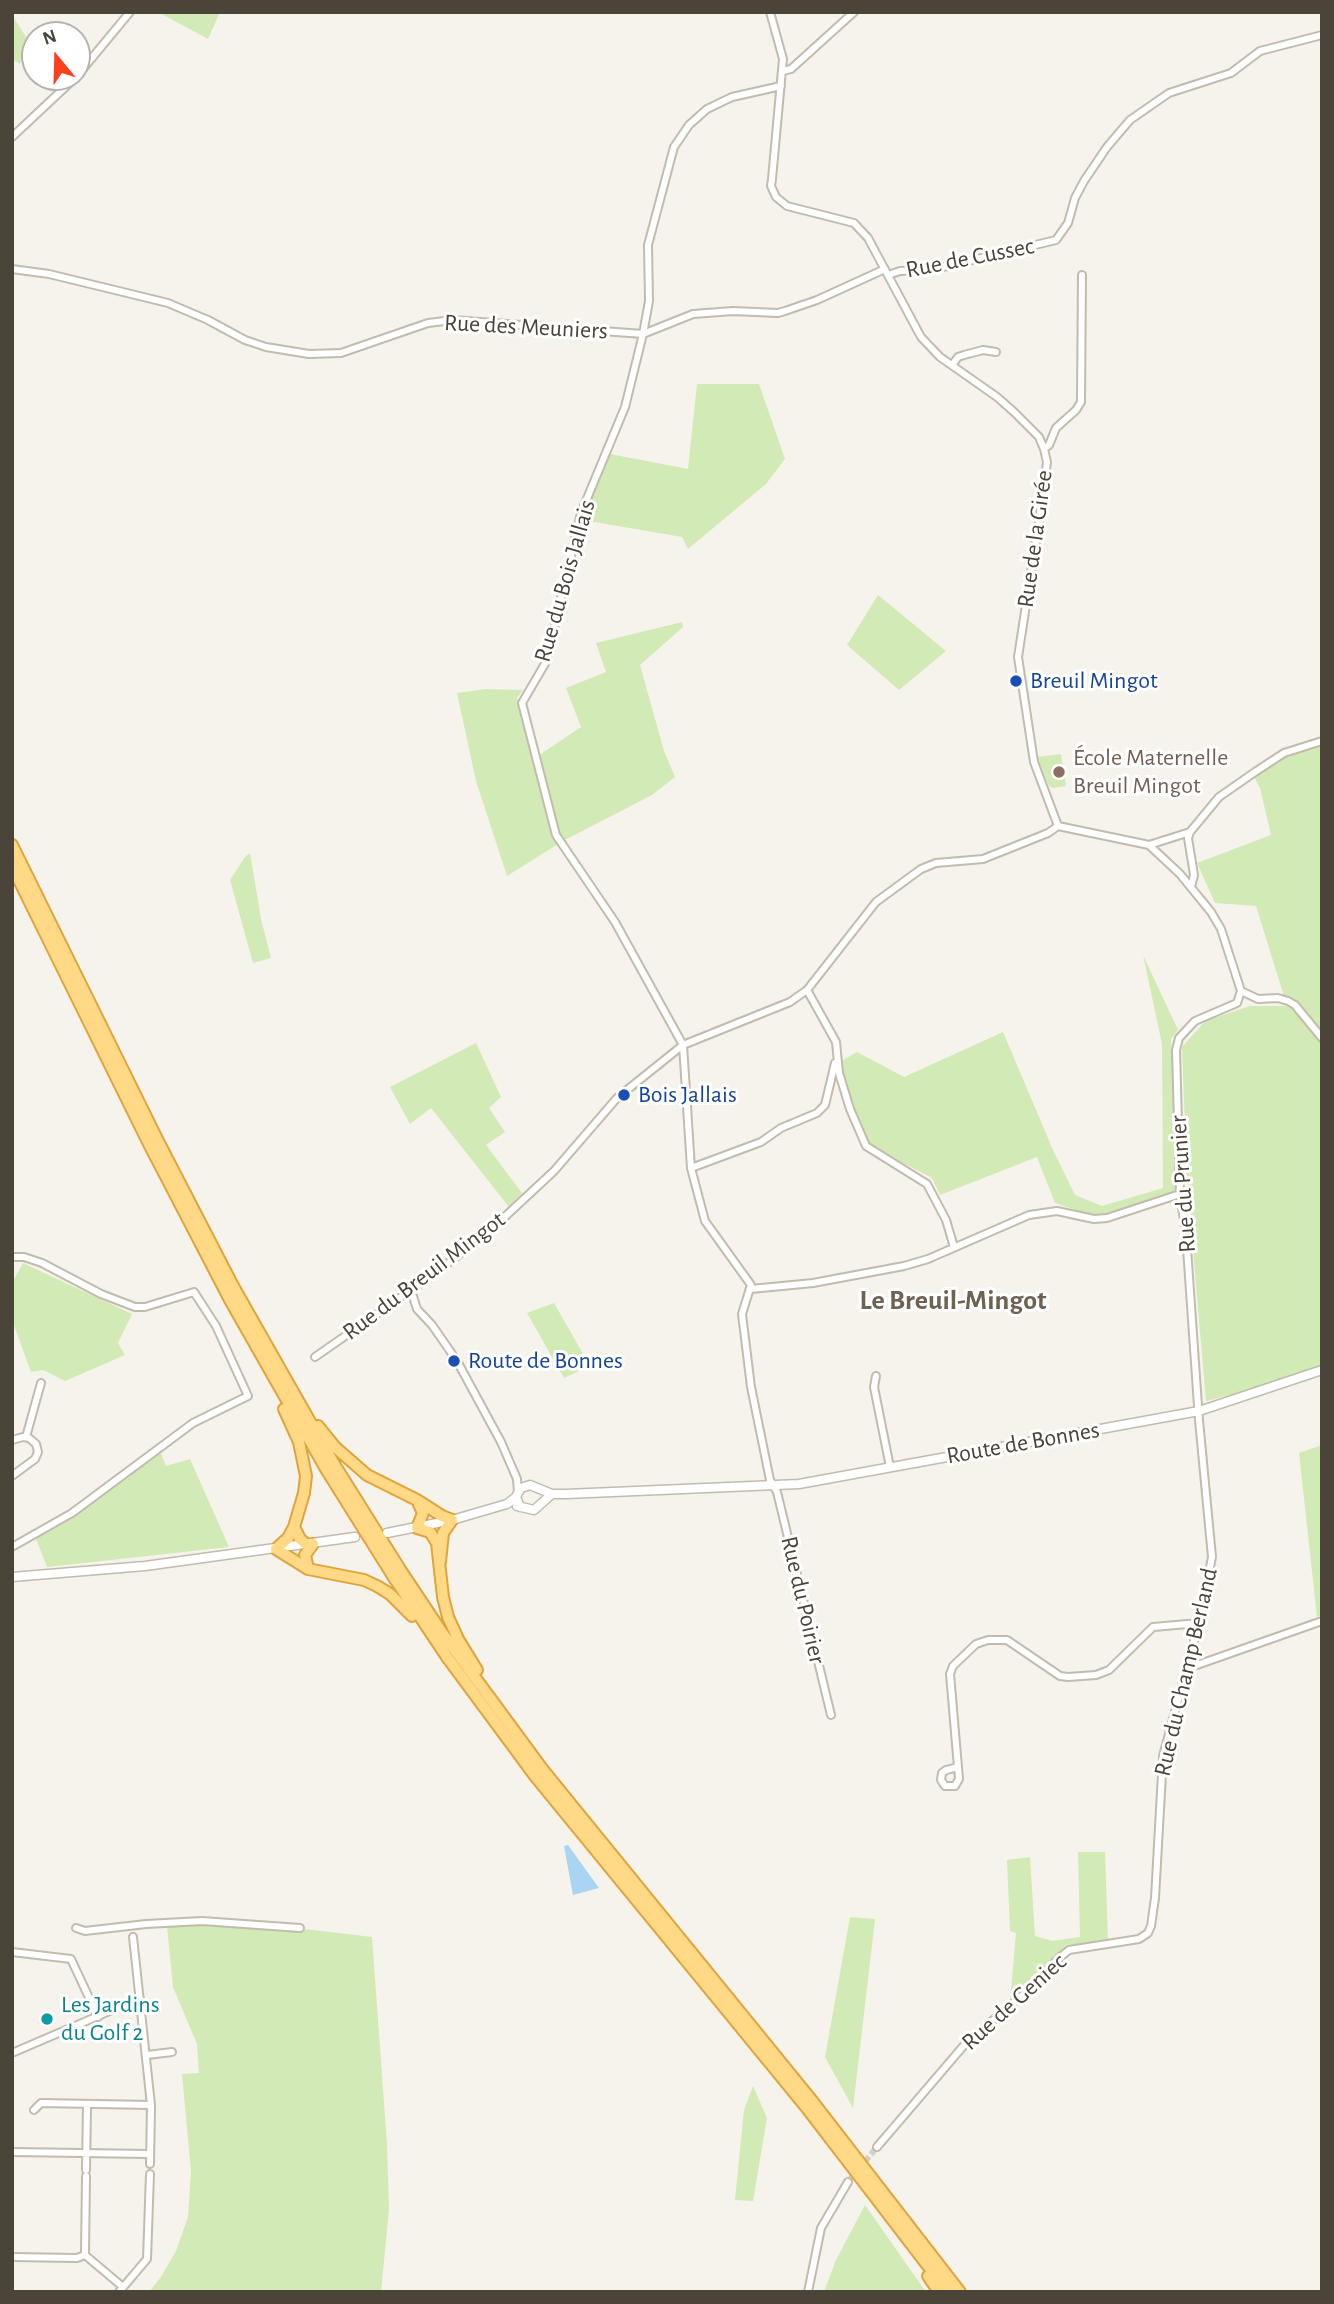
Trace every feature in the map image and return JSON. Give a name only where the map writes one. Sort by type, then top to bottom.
[{"type":"highway","points":[[12,845],[283,1386],[369,1522],[443,1634],[591,1832],[822,2112],[960,2292]]},
{"type":"highway","points":[[12,866],[178,1201],[361,1527],[447,1657],[568,1818],[875,2194],[948,2292]]},
{"type":"highway","points":[[283,1386],[349,1461],[386,1486],[452,1520],[443,1532],[440,1562]]},
{"type":"highway","points":[[283,1386],[279,1398],[304,1460],[304,1493],[294,1527],[288,1538],[276,1549],[308,1569],[364,1580],[390,1594],[404,1606],[440,1654],[447,1657]]},
{"type":"highway","points":[[417,1500],[423,1513],[417,1528],[434,1536],[448,1617],[458,1639],[490,1691],[491,1701]]},
{"type":"highway","points":[[294,1527],[300,1539],[310,1544],[304,1555],[308,1569]]},
{"type":"highway","points":[[875,2194],[939,2292]]},
{"type":"street","points":[[91,60],[130,12]]},
{"type":"street","points":[[770,12],[783,59],[783,71],[792,69],[855,12]]},
{"type":"street","name":"Rue de Cussec","points":[[886,272],[931,270],[1056,240],[1068,223],[1075,198],[1084,181],[1107,147],[1130,120],[1169,93],[1231,73],[1260,51],[1322,35]]},
{"type":"street","name":"Rue de la Girée","points":[[783,71],[771,186],[776,197],[788,206],[854,223],[868,238],[921,337],[935,352],[1014,412],[1039,437],[1044,449],[1047,462],[1017,657],[1034,762],[1058,825]]},
{"type":"street","name":"Rue du Bois Jallais","points":[[683,1045],[615,922],[556,835],[522,703],[546,662],[581,513],[625,407],[649,301],[648,244],[677,142],[696,117],[721,101],[780,86]]},
{"type":"street","points":[[12,137],[62,91]]},
{"type":"street","name":"Rue des Meuniers","points":[[12,269],[49,274],[168,303],[245,340],[289,352],[341,353],[428,323],[453,320],[643,334]]},
{"type":"street","points":[[643,334],[693,314],[733,311],[778,313],[886,272]]},
{"type":"street","points":[[1044,449],[1049,445],[1056,428],[1081,402],[1082,275]]},
{"type":"street","points":[[952,365],[958,357],[964,355],[983,350],[996,352]]},
{"type":"street","points":[[1191,887],[1194,874],[1188,838],[1219,797],[1284,753],[1322,741]]},
{"type":"street","points":[[1058,825],[1149,845],[1191,887],[1211,912],[1221,929],[1241,991],[1258,999],[1279,998],[1295,1005],[1322,1038]]},
{"type":"street","name":"Rue du Breuil Mingot","points":[[315,1357],[411,1290],[496,1225],[554,1171],[617,1098],[683,1045],[790,1002],[807,990],[876,902],[921,869],[936,863],[983,859],[1048,833],[1058,825]]},
{"type":"street","points":[[1149,845],[1190,832]]},
{"type":"street","points":[[807,990],[836,1042],[839,1073],[850,1109],[866,1146],[927,1184],[946,1220],[954,1247]]},
{"type":"street","name":"Rue du Prunier","points":[[1199,1411],[1186,1234],[1180,1194],[1176,1050],[1179,1038],[1195,1021],[1237,1003],[1241,991]]},
{"type":"street","points":[[683,1045],[691,1168],[705,1221],[750,1281],[751,1289],[878,1273],[918,1262],[1029,1215],[1057,1211],[1094,1219],[1107,1218],[1180,1194]]},
{"type":"street","points":[[691,1168],[761,1142],[781,1128],[817,1113],[825,1105],[837,1058]]},
{"type":"street","points":[[12,1257],[24,1257],[42,1263],[101,1294],[135,1307],[145,1307],[194,1292],[216,1326],[248,1396],[192,1423],[72,1513],[12,1547]]},
{"type":"street","name":"Rue du Poirier","points":[[751,1289],[742,1314],[751,1387],[770,1480],[774,1486],[831,1715]]},
{"type":"street","points":[[411,1290],[417,1309],[432,1325],[457,1361],[501,1442],[517,1479],[520,1507]]},
{"type":"street","name":"Route de Bonnes","points":[[539,1489],[552,1494],[799,1484],[1199,1411],[1322,1370]]},
{"type":"street","points":[[876,1376],[874,1387],[890,1467]]},
{"type":"street","points":[[26,1437],[41,1383]]},
{"type":"street","name":"Rue du Champ Berland","points":[[1158,1850],[1163,1756],[1207,1591],[1212,1551],[1199,1411]]},
{"type":"street","points":[[12,1440],[26,1437],[35,1442],[38,1455],[12,1476]]},
{"type":"street","points":[[517,1479],[525,1486]]},
{"type":"street","points":[[387,1533],[452,1520],[507,1504],[525,1486],[530,1485],[539,1489],[541,1503]]},
{"type":"street","points":[[507,1504],[534,1510],[552,1494]]},
{"type":"street","points":[[12,1577],[145,1566],[355,1537]]},
{"type":"street","points":[[1188,1664],[1197,1665],[1322,1621]]},
{"type":"street","points":[[958,1767],[950,1674],[953,1666],[976,1644],[988,1640],[1007,1640],[1060,1676],[1096,1675],[1109,1670],[1153,1627],[1199,1623]]},
{"type":"street","name":"Rue de Geniec","points":[[877,2147],[966,2043],[1031,1988],[1069,1950],[1127,1942],[1139,1939],[1147,1933],[1154,1917],[1158,1850]]},
{"type":"street","points":[[76,1928],[85,1931],[202,1921],[300,1928]]},
{"type":"street","points":[[133,1937],[151,2105],[150,2164]]},
{"type":"street","points":[[12,1952],[67,1957],[74,1961],[98,2017]]},
{"type":"street","points":[[12,2053],[140,1998]]},
{"type":"street","points":[[147,2054],[172,2052]]},
{"type":"street","points":[[34,2110],[41,2103],[151,2105]]},
{"type":"street","points":[[87,2104],[85,2255],[121,2290],[147,2259],[150,2174]]},
{"type":"street","points":[[12,2152],[150,2154]]},
{"type":"street","points":[[808,2292],[821,2228],[848,2182]]},
{"type":"street","points":[[12,2257],[77,2258],[85,2255]]},
{"type":"green space","points":[[158,12],[220,12],[208,39]]},
{"type":"green space","points":[[12,15],[21,29],[20,64],[12,59]]},
{"type":"green space","points":[[697,384],[759,384],[785,459],[766,484],[688,549],[682,537],[583,520],[610,454],[688,469]]},
{"type":"green space","points":[[878,595],[946,651],[899,690],[847,645]]},
{"type":"green space","points":[[682,622],[683,627],[640,665],[664,751],[675,777],[652,795],[563,841],[507,876],[476,781],[457,693],[486,689],[523,690],[517,698],[532,760],[581,727],[566,688],[606,672],[596,643]]},
{"type":"green space","points":[[1322,745],[1322,1365],[1257,1388],[1206,1401],[1187,1181],[1182,1047],[1205,1021],[1250,1006],[1287,1006],[1256,906],[1215,903],[1197,863],[1271,835],[1260,788],[1254,777],[1287,755]]},
{"type":"green space","points":[[1061,754],[1066,786],[1053,788],[1049,786],[1037,757]]},
{"type":"green space","points":[[250,853],[261,919],[271,958],[253,963],[230,880]]},
{"type":"green space","points":[[1143,955],[1178,1030],[1171,1039],[1176,1192],[1111,1215],[1093,1216],[1055,1203],[1037,1157],[940,1195],[932,1178],[870,1146],[853,1108],[840,1062],[857,1052],[904,1077],[1003,1032],[1075,1195],[1102,1206],[1163,1188],[1162,1044]]},
{"type":"green space","points":[[476,1043],[501,1097],[489,1108],[505,1132],[486,1145],[522,1193],[509,1207],[431,1108],[410,1124],[390,1087]]},
{"type":"green space","points":[[23,1263],[132,1314],[118,1343],[125,1355],[65,1381],[43,1370],[31,1372],[12,1320],[12,1283]]},
{"type":"green space","points":[[554,1303],[590,1366],[564,1378],[527,1313]]},
{"type":"green space","points":[[1322,1445],[1322,1615],[1317,1617],[1299,1453]]},
{"type":"green space","points":[[160,1451],[166,1466],[190,1459],[229,1547],[47,1567],[36,1539]]},
{"type":"green space","points":[[1078,1852],[1105,1852],[1108,1941],[1066,1945],[1010,2002],[1016,1933],[1010,1931],[1007,1860],[1030,1857],[1035,1936],[1052,1941],[1080,1937]]},
{"type":"green space","points":[[850,1917],[875,1919],[853,2108],[825,2057]]},
{"type":"green space","points":[[217,1924],[305,1929],[372,1937],[389,2209],[381,2292],[149,2292],[176,2251],[188,2217],[191,2171],[182,2074],[199,2073],[197,2044],[173,1987],[167,1926]]},
{"type":"green space","points":[[753,2086],[767,2118],[753,2201],[735,2200],[744,2110]]},
{"type":"green space","points":[[865,2205],[926,2292],[824,2292],[836,2260]]},
{"type":"water","points":[[568,1845],[599,1888],[573,1895],[564,1846]]},
{"type":"tunnel","points":[[848,2182],[877,2147]]},
{"type":"place","name":"Breuil Mingot","points":[[1016,681]]},
{"type":"place","name":"École Maternelle Breuil Mingot","points":[[1059,772]]},
{"type":"place","name":"Bois Jallais","points":[[624,1095]]},
{"type":"place","name":"Route de Bonnes","points":[[454,1361]]},
{"type":"place","name":"Les Jardins du Golf 2","points":[[47,2019]]},
{"type":"district","name":"Le Breuil-Mingot","points":[[953,1301]]}]
